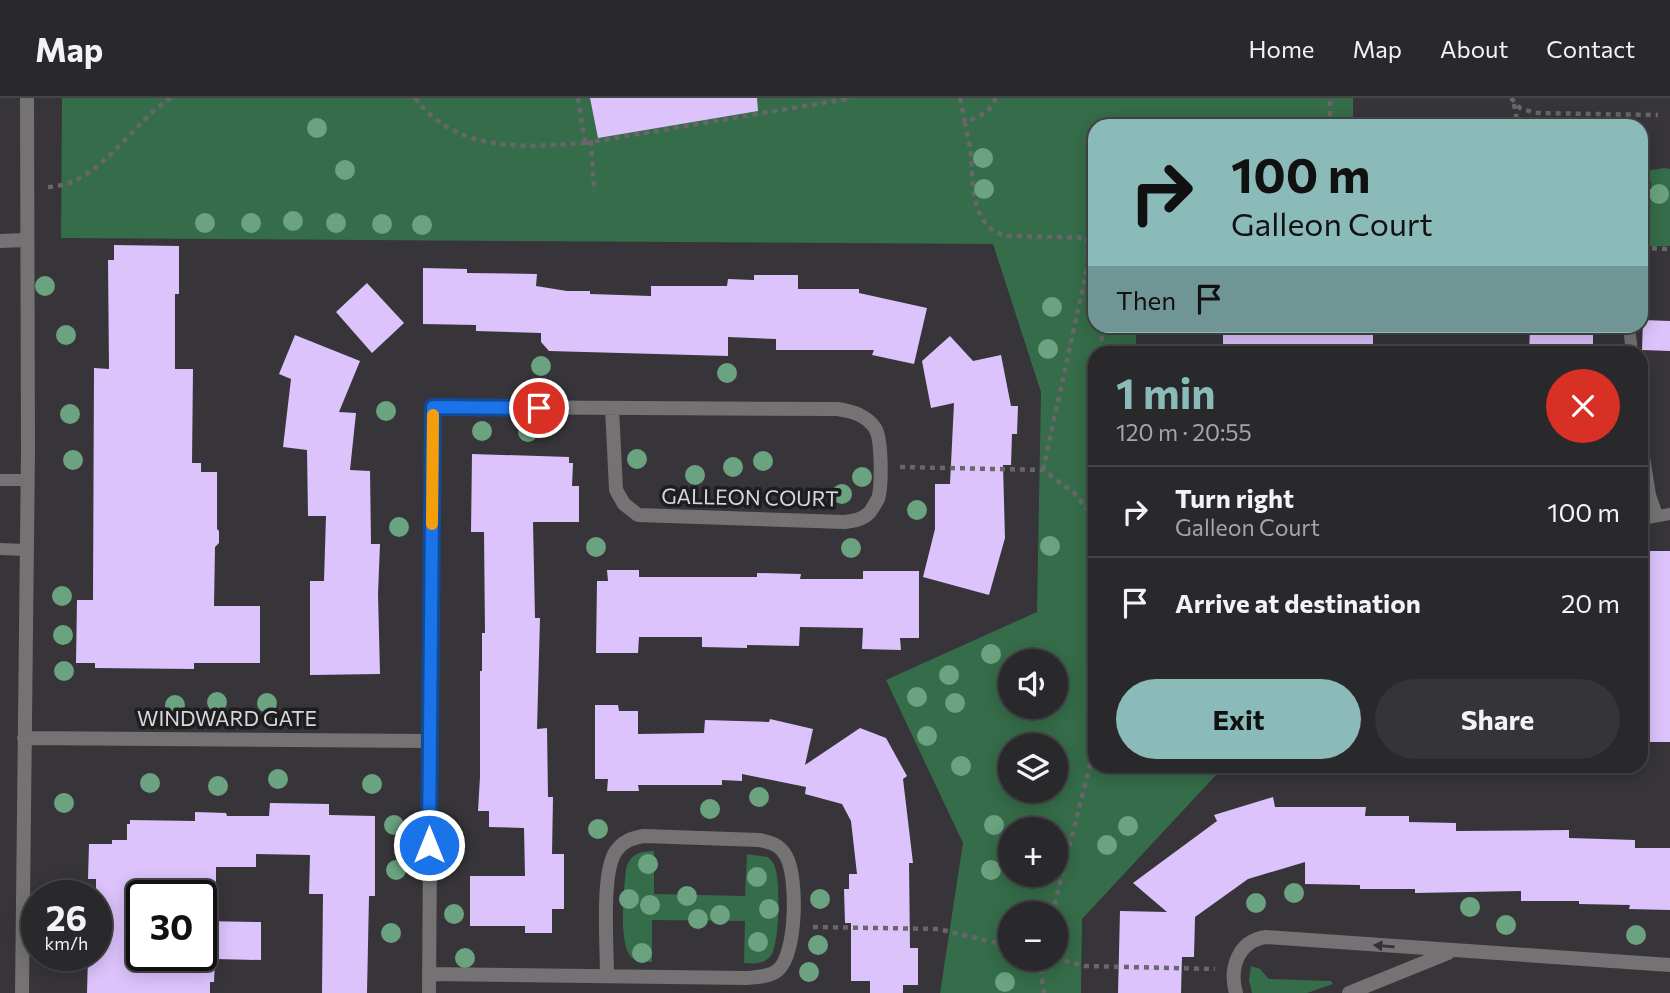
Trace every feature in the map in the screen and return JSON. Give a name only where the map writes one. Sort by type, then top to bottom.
[{"type":"street","points":[[22,993],[27,480],[27,98]]},
{"type":"street","points":[[0,241],[26,240]]},
{"type":"street","name":"GALLEON COURT","points":[[430,741],[433,407],[837,409],[854,412],[868,420],[877,430],[880,442],[878,498],[870,512],[858,520],[638,515],[624,504],[616,490],[612,408]]},
{"type":"street","name":"WINDWARD GATE","points":[[24,738],[430,741]]},
{"type":"street","points":[[429,993],[430,741]]},
{"type":"street","points":[[429,974],[747,978],[766,976],[776,972],[784,964],[792,943],[793,874],[785,853],[778,846],[759,839],[653,836],[632,838],[622,844],[614,853],[610,864],[607,975]]},
{"type":"street","points":[[1236,993],[1235,961],[1248,943],[1266,937],[1452,952],[1670,965]]},
{"type":"street","points":[[1349,993],[1452,952]]},
{"type":"lane","points":[[0,480],[27,480]]},
{"type":"lane","points":[[1648,482],[1650,495],[1664,515]]},
{"type":"lane","points":[[0,550],[26,550]]},
{"type":"path","points":[[40,187],[54,187],[90,172],[144,118],[171,98]]},
{"type":"path","points":[[415,98],[439,121],[476,140],[505,145],[587,143],[852,98]]},
{"type":"path","points":[[578,98],[594,192]]},
{"type":"path","points":[[960,98],[971,152],[973,193],[986,225],[1007,236],[1087,238],[1088,264],[1043,470]]},
{"type":"path","points":[[965,123],[988,111],[996,98]]},
{"type":"path","points":[[1330,98],[1330,119]]},
{"type":"path","points":[[1512,100],[1520,108],[1535,113],[1658,115]]},
{"type":"path","points":[[1512,100],[1516,119]]},
{"type":"path","points":[[1648,248],[1670,249]]},
{"type":"path","points":[[879,467],[1043,470],[1074,493],[1088,510]]},
{"type":"path","points":[[1055,901],[1088,769]]},
{"type":"path","points":[[792,927],[938,929],[998,943]]},
{"type":"path","points":[[1068,961],[1085,965],[1234,969]]},
{"type":"path","points":[[1041,971],[1044,993]]},
{"type":"green space","points":[[62,98],[1353,98],[1353,119],[1088,119],[1088,333],[1136,333],[1136,346],[1088,346],[1088,773],[1216,775],[1082,919],[1081,993],[940,993],[963,843],[886,680],[1037,612],[1041,392],[993,244],[61,238]]},
{"type":"green space","points":[[1670,169],[1670,246],[1649,246],[1651,182],[1648,182],[1648,171]]},
{"type":"green space","points":[[654,851],[654,894],[745,896],[747,854],[768,857],[776,869],[778,902],[776,941],[770,957],[758,963],[744,963],[745,921],[652,920],[652,962],[638,961],[631,957],[624,940],[623,928],[626,869],[636,854]]},
{"type":"green space","points":[[1251,966],[1260,969],[1269,979],[1331,981],[1333,984],[1307,993],[1252,993],[1249,980]]},
{"type":"building","points":[[590,98],[757,98],[758,111],[598,138]]},
{"type":"building","points":[[114,245],[179,246],[179,294],[175,294],[175,369],[193,369],[192,463],[201,463],[201,472],[217,472],[219,543],[215,547],[214,606],[260,606],[260,663],[194,663],[194,669],[95,668],[95,663],[76,663],[77,600],[93,600],[94,368],[109,369],[108,260],[114,260]]},
{"type":"building","points":[[423,268],[467,269],[467,273],[537,274],[536,286],[567,291],[590,291],[590,294],[651,296],[651,286],[727,286],[728,279],[754,280],[754,275],[798,275],[798,289],[859,289],[859,293],[927,308],[914,364],[872,355],[874,350],[776,350],[776,339],[728,337],[728,356],[549,351],[541,342],[541,333],[476,331],[476,325],[423,324]]},
{"type":"building","points":[[367,283],[404,323],[372,353],[336,312]]},
{"type":"building","points":[[1648,320],[1670,321],[1670,351],[1648,350],[1648,346],[1642,346],[1643,333],[1648,333]]},
{"type":"building","points":[[1223,333],[1373,333],[1373,346],[1223,346]]},
{"type":"building","points":[[1530,333],[1593,333],[1593,346],[1529,346]]},
{"type":"building","points":[[295,335],[360,361],[339,412],[356,413],[350,470],[370,471],[371,544],[380,544],[380,674],[310,675],[310,581],[324,581],[326,516],[308,516],[307,450],[283,447],[291,379],[279,374]]},
{"type":"building","points":[[950,336],[973,361],[1001,355],[1011,406],[1018,406],[1017,434],[1012,434],[1011,465],[1003,465],[1005,538],[989,595],[923,577],[935,529],[935,484],[950,484],[954,403],[931,408],[922,361]]},
{"type":"building","points":[[472,454],[569,457],[569,463],[573,463],[572,486],[579,486],[579,522],[533,522],[535,618],[540,618],[537,729],[547,728],[548,797],[553,797],[552,854],[564,854],[564,909],[552,909],[552,933],[525,933],[525,926],[470,926],[470,876],[525,876],[524,828],[489,827],[489,811],[478,811],[480,671],[482,633],[485,633],[484,532],[471,532]]},
{"type":"building","points":[[1648,551],[1670,551],[1670,742],[1648,742]]},
{"type":"building","points":[[607,570],[639,570],[639,577],[757,577],[757,573],[801,574],[800,579],[863,579],[863,571],[919,571],[919,638],[900,638],[901,650],[862,649],[863,628],[800,627],[799,646],[702,647],[702,637],[639,637],[638,653],[596,653],[597,581],[608,581]]},
{"type":"building","points":[[595,705],[618,705],[619,711],[638,711],[638,734],[704,733],[705,720],[769,722],[770,719],[813,729],[805,765],[860,728],[886,738],[907,776],[903,779],[913,863],[909,863],[910,948],[918,948],[918,985],[903,985],[903,993],[870,993],[870,981],[851,981],[851,923],[845,923],[844,889],[849,889],[849,874],[857,874],[851,821],[842,804],[805,794],[806,787],[742,774],[742,781],[722,780],[722,785],[638,785],[639,791],[607,791],[608,779],[595,779]]},
{"type":"building","points":[[1273,797],[1275,807],[1366,807],[1365,816],[1409,816],[1409,822],[1456,823],[1456,831],[1569,830],[1569,838],[1635,840],[1635,848],[1670,848],[1670,910],[1629,909],[1630,905],[1579,904],[1579,901],[1521,901],[1521,891],[1415,893],[1415,889],[1360,889],[1360,885],[1305,884],[1305,862],[1248,879],[1195,917],[1194,957],[1182,957],[1181,993],[1118,993],[1120,911],[1167,912],[1133,883],[1217,821],[1214,815]]},
{"type":"building","points":[[270,803],[329,804],[329,815],[375,816],[375,896],[369,896],[367,993],[322,993],[323,894],[309,894],[310,855],[256,854],[256,867],[216,867],[216,880],[126,880],[126,971],[214,971],[214,982],[210,982],[210,993],[87,993],[88,971],[112,971],[112,880],[88,879],[89,844],[112,844],[112,840],[127,840],[127,824],[130,824],[130,820],[195,821],[195,812],[226,813],[227,816],[269,816]]},
{"type":"building","points":[[217,921],[261,922],[261,960],[217,959]]},
{"type":"slow traffic","points":[[432,524],[433,415]]},
{"type":"route","points":[[429,845],[433,407],[539,408]]}]
